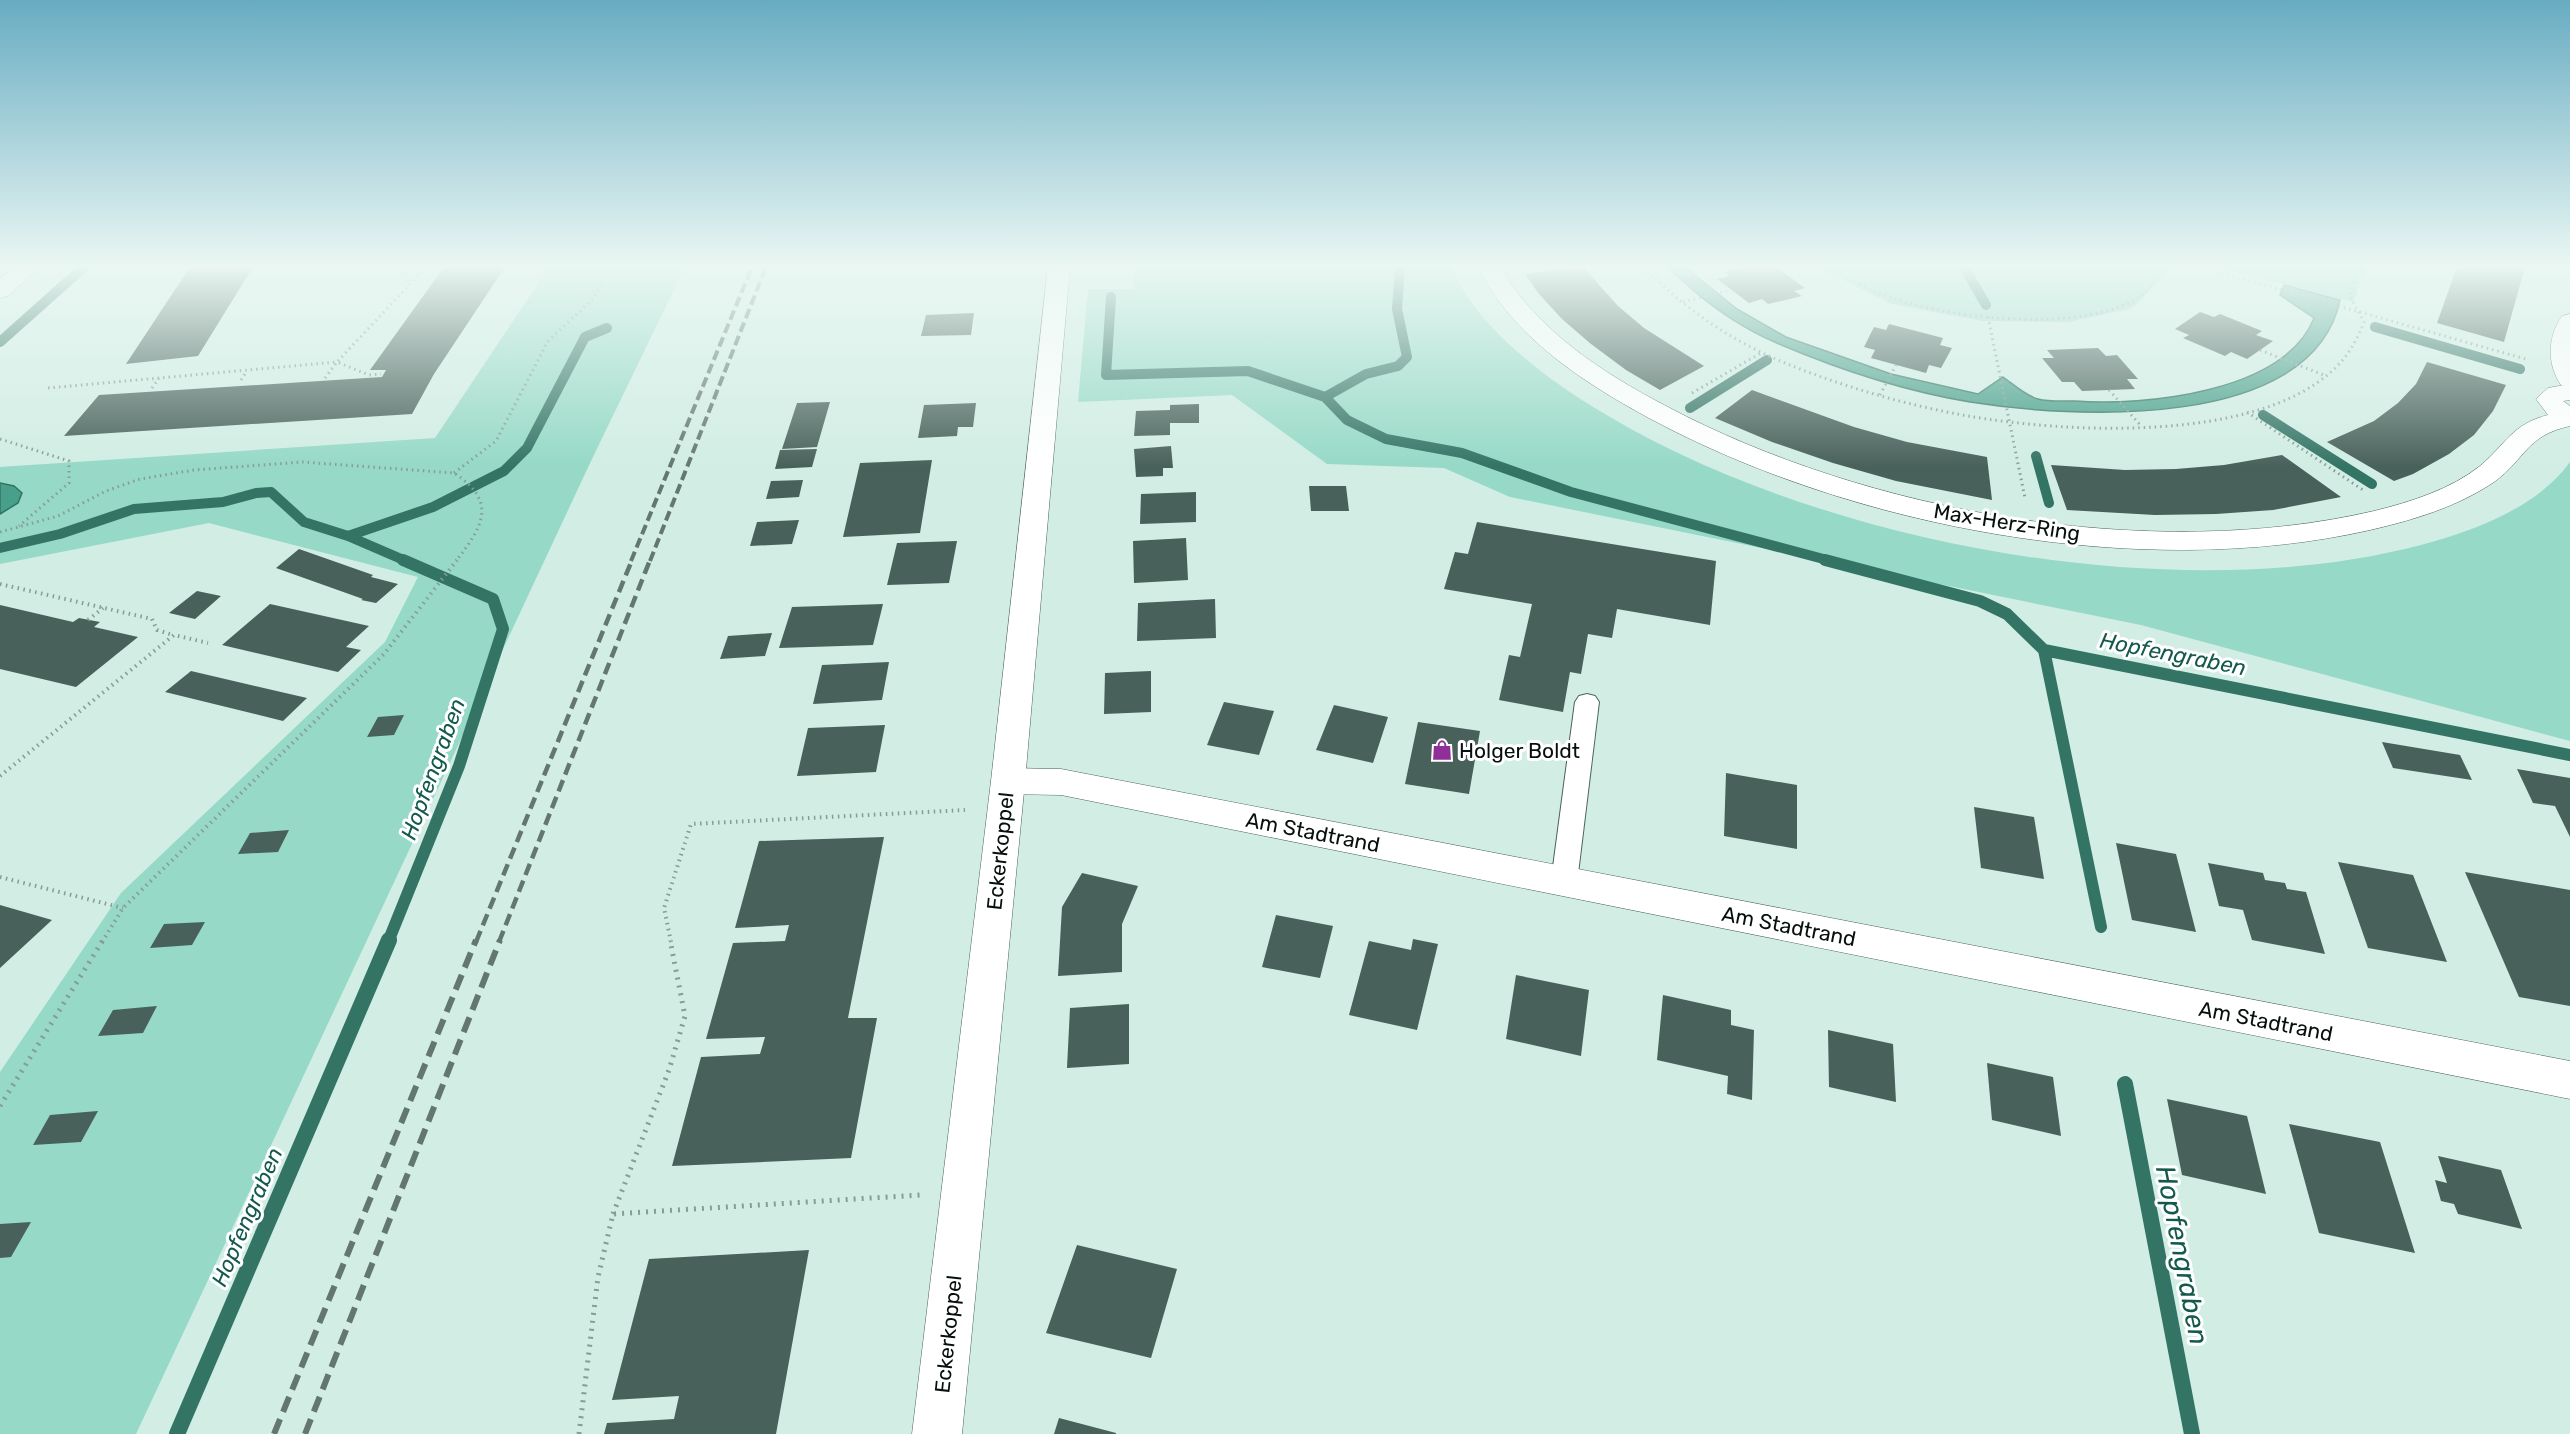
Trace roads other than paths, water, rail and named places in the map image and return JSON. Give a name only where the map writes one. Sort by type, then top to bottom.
[{"type":"street","name":"Eckerkoppel","points":[[937,1434],[1006,795],[1052,334]]},
{"type":"street","name":"Max-Herz-Ring","points":[[1543,334],[1564,353],[1601,380],[1658,414],[1757,459],[1822,482],[1890,502],[2031,529],[2114,537],[2171,540],[2237,539],[2311,532],[2356,524],[2397,513],[2450,494],[2486,474],[2527,432],[2570,418]]},
{"type":"street","points":[[2567,334],[2561,355],[2569,381],[2549,399],[2555,408],[2570,418]]},
{"type":"street","name":"Am Stadtrand","points":[[1006,795],[1061,782],[2570,1080]]},
{"type":"lane","points":[[1563,882],[1587,702]]},
{"type":"waterway","points":[[0,342],[9,334]]},
{"type":"waterway","points":[[348,536],[433,507],[504,471],[527,448],[585,337],[593,334]]},
{"type":"waterway","points":[[1109,334],[1106,375],[1248,371],[1325,397]]},
{"type":"waterway","points":[[1325,397],[1366,374],[1398,366],[1407,357],[1402,334]]},
{"type":"waterway","points":[[2399,334],[2520,369]]},
{"type":"waterway","points":[[1690,408],[1767,360]]},
{"type":"waterway","points":[[1325,397],[1347,420],[1386,439],[1462,453],[1571,492],[1831,561]]},
{"type":"waterway","points":[[2263,415],[2372,484]]},
{"type":"waterway","points":[[2036,456],[2049,503]]},
{"type":"waterway","name":"Hopfengraben","points":[[0,548],[60,534],[134,509],[223,502],[256,493],[271,492],[304,522],[348,536]]},
{"type":"waterway","name":"Hopfengraben","points":[[348,536],[406,561]]},
{"type":"waterway","name":"Hopfengraben","points":[[388,942],[459,766],[503,629],[493,599],[403,560]]},
{"type":"waterway","points":[[1825,560],[1980,601],[2007,614],[2044,650]]},
{"type":"waterway","name":"Hopfengraben","points":[[2044,650],[2570,755]]},
{"type":"waterway","name":"Hopfengraben","points":[[2044,650],[2101,927]]},
{"type":"waterway","name":"Hopfengraben","points":[[177,1434],[389,940]]},
{"type":"waterway","name":"Hopfengraben","points":[[2125,1084],[2192,1434]]},
{"type":"railway","points":[[631,561],[724,334]]},
{"type":"railway","points":[[650,561],[740,334]]},
{"type":"railway","points":[[476,942],[632,560]]},
{"type":"railway","points":[[499,942],[650,560]]},
{"type":"railway","points":[[274,1434],[476,940]]},
{"type":"railway","points":[[305,1434],[500,940]]},
{"type":"place","name":"Holger Boldt","points":[[1442,750]]}]
